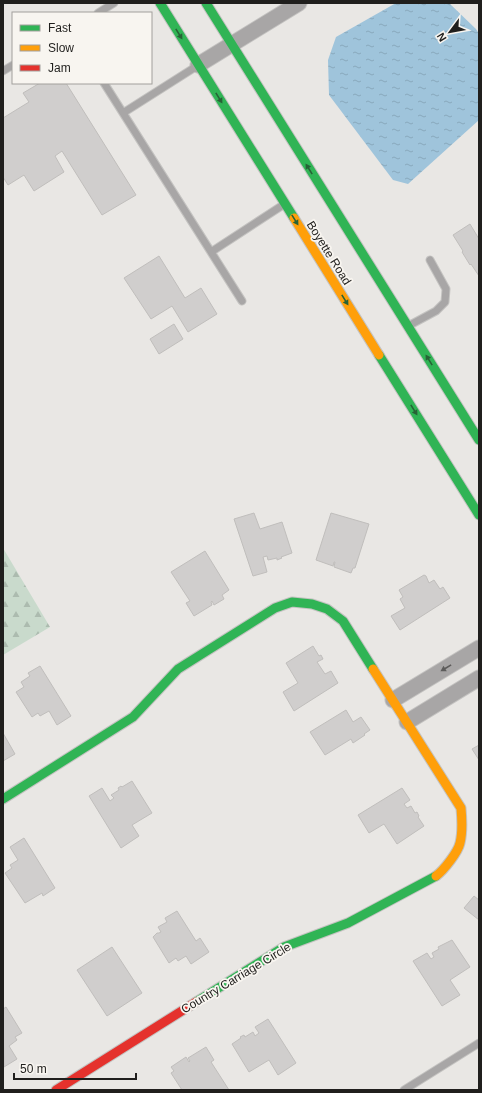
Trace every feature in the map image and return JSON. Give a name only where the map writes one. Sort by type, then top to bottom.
[{"type":"street","name":"Boyette Road","points":[[160,3],[479,515]]},
{"type":"street","points":[[206,3],[408,326],[476,428],[479,440]]},
{"type":"street","points":[[198,65],[299,3]]},
{"type":"street","name":"Country Carriage Circle","points":[[3,799],[133,717],[178,668],[275,608],[292,602],[312,604],[328,609],[343,621],[461,808],[462,827],[460,844],[450,861],[438,875],[348,923],[284,947],[56,1090]]},
{"type":"street","points":[[393,700],[479,648]]},
{"type":"street","points":[[407,722],[479,678]]},
{"type":"lane","points":[[100,12],[114,3]]},
{"type":"lane","points":[[123,113],[198,65]]},
{"type":"lane","points":[[3,71],[12,66]]},
{"type":"lane","points":[[105,84],[242,301]]},
{"type":"lane","points":[[211,252],[285,204]]},
{"type":"lane","points":[[408,326],[436,311],[445,302],[446,289],[430,260]]},
{"type":"lane","points":[[404,1090],[479,1043]]},
{"type":"green space","points":[[3,548],[50,627],[3,655]]},
{"type":"water","points":[[396,3],[449,3],[476,29],[479,34],[479,120],[408,184],[393,180],[329,95],[328,60],[336,37]]},
{"type":"building","points":[[38,84],[67,84],[136,195],[102,215],[62,151],[55,156],[64,172],[34,191],[24,175],[8,185],[3,177],[3,118],[29,102],[23,93]]},
{"type":"building","points":[[470,224],[479,239],[479,276],[471,264],[470,265],[453,235]]},
{"type":"building","points":[[159,256],[185,298],[201,288],[217,314],[188,332],[172,306],[151,319],[124,278]]},
{"type":"building","points":[[174,324],[183,339],[159,354],[150,339]]},
{"type":"building","points":[[254,513],[260,529],[282,522],[292,553],[277,560],[277,558],[268,560],[267,556],[263,557],[267,572],[253,576],[234,519]]},
{"type":"building","points":[[331,513],[369,524],[355,568],[353,568],[351,573],[334,567],[335,562],[333,566],[316,560]]},
{"type":"building","points":[[205,551],[229,590],[222,595],[224,599],[214,605],[212,601],[212,605],[194,616],[186,603],[190,601],[171,572]]},
{"type":"building","points":[[424,575],[429,583],[434,580],[440,589],[443,587],[450,598],[400,630],[391,616],[405,608],[400,599],[403,597],[399,590]]},
{"type":"building","points":[[313,646],[319,656],[321,655],[323,659],[317,662],[325,674],[331,671],[338,683],[294,711],[283,692],[298,683],[286,663]]},
{"type":"building","points":[[40,666],[71,716],[57,725],[49,711],[40,716],[38,713],[32,717],[16,692],[24,687],[21,682],[30,676],[28,673]]},
{"type":"building","points":[[346,710],[353,722],[361,717],[370,730],[353,743],[351,739],[325,755],[310,732]]},
{"type":"building","points":[[3,733],[15,754],[3,761]]},
{"type":"building","points":[[479,745],[479,760],[472,749]]},
{"type":"building","points":[[132,781],[152,813],[132,825],[139,836],[121,848],[89,796],[102,788],[110,801],[114,798],[111,795],[119,790],[118,788]]},
{"type":"building","points":[[402,788],[410,800],[404,804],[407,808],[411,806],[415,813],[417,812],[418,817],[424,826],[397,844],[384,824],[369,833],[358,815]]},
{"type":"building","points":[[24,838],[55,888],[43,896],[42,893],[25,903],[5,873],[12,868],[10,865],[18,860],[10,847]]},
{"type":"building","points":[[474,896],[479,900],[479,920],[464,908]]},
{"type":"building","points":[[177,911],[196,941],[200,938],[209,952],[191,964],[186,956],[178,961],[176,958],[169,963],[153,937],[157,933],[161,932],[158,927],[167,922],[165,918]]},
{"type":"building","points":[[452,940],[470,967],[450,980],[460,995],[442,1006],[413,961],[427,953],[431,959],[434,957],[432,953],[439,949],[438,947]]},
{"type":"building","points":[[112,947],[142,993],[107,1016],[77,970]]},
{"type":"building","points":[[6,1007],[22,1033],[15,1037],[17,1040],[9,1046],[17,1059],[4,1067],[3,1009]]},
{"type":"building","points":[[268,1019],[296,1063],[278,1075],[269,1060],[249,1072],[232,1044],[244,1035],[245,1037],[253,1032],[255,1036],[259,1033],[255,1027]]},
{"type":"building","points":[[206,1047],[214,1060],[211,1062],[229,1090],[182,1090],[171,1073],[174,1071],[171,1067],[186,1057],[189,1062],[190,1061],[188,1058]]},
{"type":"traffic: fast","points":[[160,3],[294,218]]},
{"type":"traffic: fast","points":[[206,3],[479,440]]},
{"type":"traffic: fast","points":[[379,355],[479,515]]},
{"type":"traffic: fast","points":[[3,799],[133,717],[178,669],[275,608],[292,602],[312,604],[327,609],[343,621],[373,669]]},
{"type":"traffic: fast","points":[[196,1002],[284,947],[348,923],[436,876]]},
{"type":"traffic: slow","points":[[294,218],[379,355]]},
{"type":"traffic: slow","points":[[373,669],[461,808],[462,830],[459,847],[443,870],[436,876]]},
{"type":"traffic: jam","points":[[56,1090],[196,1002]]}]
